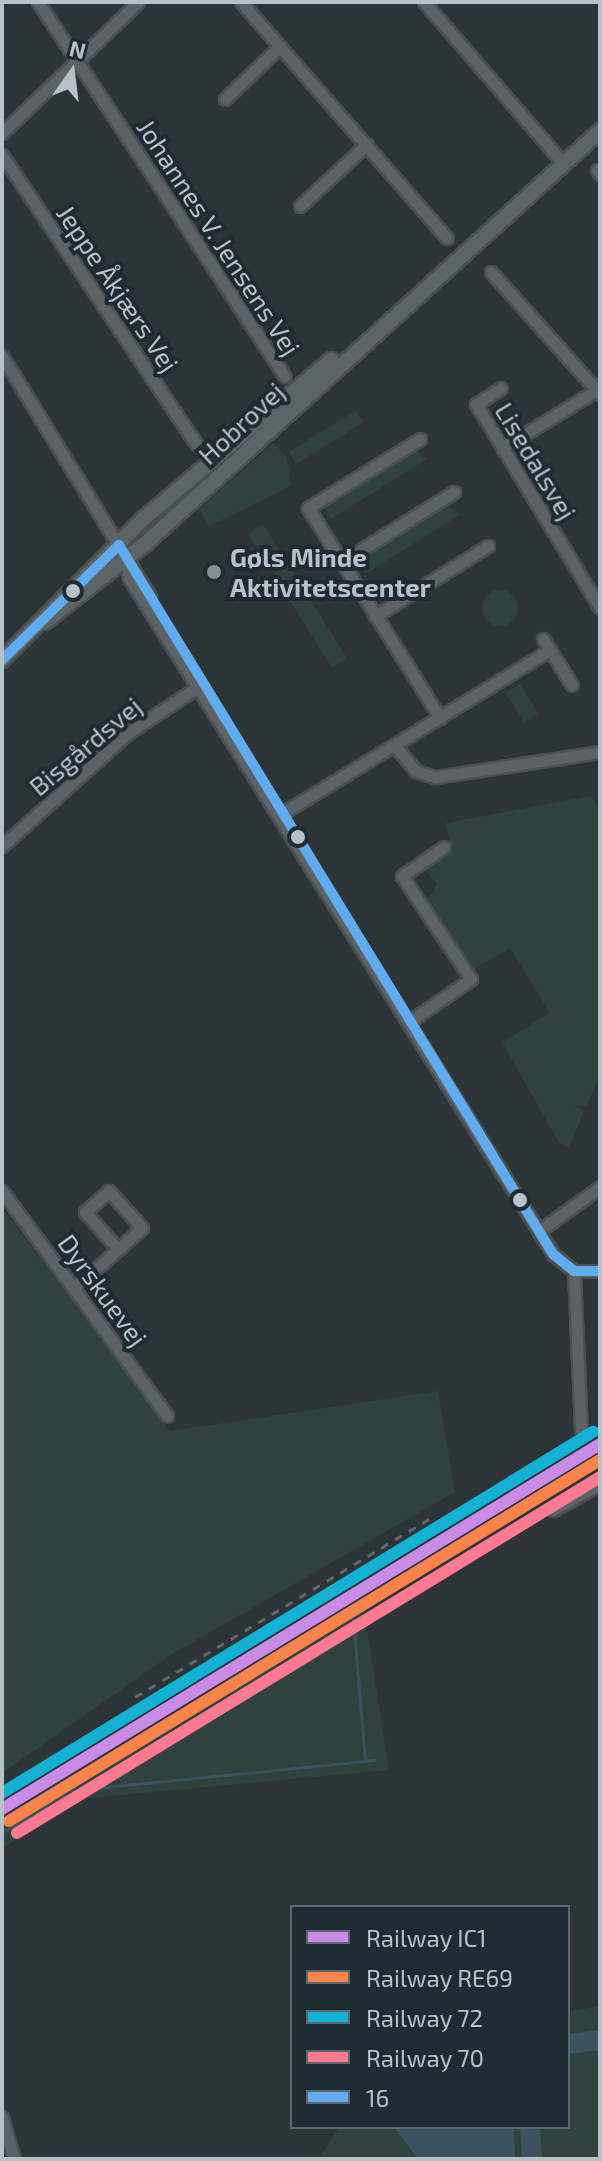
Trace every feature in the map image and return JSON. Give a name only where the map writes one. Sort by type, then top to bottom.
[{"type":"main road","name":"Hobrovej","points":[[5,651],[126,560],[385,319],[600,131]]},
{"type":"main road","name":"Hobrovej","points":[[45,622],[119,545],[271,406],[385,319]]},
{"type":"street","name":"Johannes V. Jensens Vej","points":[[38,2],[285,376]]},
{"type":"street","points":[[2,133],[79,63],[138,2]]},
{"type":"street","points":[[241,2],[447,238]]},
{"type":"street","points":[[424,2],[563,163]]},
{"type":"street","points":[[225,99],[280,46]]},
{"type":"street","points":[[300,206],[367,144]]},
{"type":"street","name":"Jeppe Åkjærs Vej","points":[[2,155],[197,445]]},
{"type":"street","points":[[491,272],[599,391],[502,448]]},
{"type":"street","points":[[2,356],[119,545],[129,578],[201,685],[539,1231],[574,1271],[581,1429]]},
{"type":"street","name":"Lisedalsvej","points":[[501,388],[476,404],[600,608]]},
{"type":"street","points":[[420,439],[308,508],[440,718]]},
{"type":"street","points":[[343,561],[454,492]]},
{"type":"street","points":[[375,616],[488,546]]},
{"type":"street","points":[[543,639],[572,685]]},
{"type":"street","points":[[281,814],[550,650]]},
{"type":"street","name":"Bisgårdsvej","points":[[2,846],[128,733],[201,685]]},
{"type":"street","points":[[395,746],[416,771],[435,777],[600,752]]},
{"type":"street","points":[[410,1021],[471,979],[402,876],[444,847]]},
{"type":"street","points":[[539,1231],[600,1187]]},
{"type":"street","name":"Dyrskuevej","points":[[2,1191],[167,1416]]},
{"type":"street","points":[[74,1287],[118,1249],[142,1228],[109,1191],[85,1212],[118,1249]]},
{"type":"street","points":[[574,1271],[600,1271]]},
{"type":"street","points":[[553,1510],[600,1484]]},
{"type":"street","points":[[2,2117],[14,2159]]},
{"type":"green space","points":[[355,411],[364,422],[296,464],[289,452]]},
{"type":"green space","points":[[273,443],[287,457],[291,486],[209,526],[199,509]]},
{"type":"green space","points":[[414,450],[427,459],[331,519],[324,507]]},
{"type":"green space","points":[[447,506],[461,514],[365,574],[357,562]]},
{"type":"green space","points":[[263,524],[347,658],[332,668],[248,534]]},
{"type":"green space","points":[[500,590],[513,595],[518,608],[513,621],[500,626],[487,621],[482,608],[487,595]]},
{"type":"green space","points":[[520,684],[538,713],[524,722],[506,693]]},
{"type":"green space","points":[[591,796],[600,811],[600,1075],[587,1105],[574,1106],[584,1111],[569,1148],[559,1143],[502,1042],[550,1013],[510,948],[476,968],[476,980],[427,900],[437,884],[424,869],[452,852],[446,823]]},
{"type":"green space","points":[[2,1207],[170,1431],[438,1391],[455,1492],[172,1654],[2,1773]]},
{"type":"green space","points":[[363,1604],[389,1770],[89,1798],[2,1848],[2,1817]]},
{"type":"green space","points":[[600,2006],[600,2159],[318,2159],[339,2129],[570,2129],[570,2012]]},
{"type":"water","points":[[396,2129],[514,2129],[515,2159],[418,2159]]},
{"type":"waterway","points":[[353,1620],[365,1760]]},
{"type":"waterway","points":[[2,1832],[75,1790],[375,1760]]},
{"type":"waterway","points":[[570,2044],[600,2040]]},
{"type":"waterway","points":[[530,2129],[532,2159]]},
{"type":"railway","points":[[2,1788],[600,1427]]},
{"type":"railway","points":[[135,1697],[432,1517]]},
{"type":"rail line","name":"72","points":[[2,1793],[593,1432]]},
{"type":"rail line","name":"IC1","points":[[2,1809],[600,1444]]},
{"type":"rail line","name":"RE69","points":[[9,1821],[600,1460]]},
{"type":"rail line","name":"70","points":[[17,1833],[600,1477]]},
{"type":"transit line","name":"16","points":[[2,660],[119,545],[553,1254],[574,1271],[600,1271]]},
{"type":"place","name":"Gøls Minde Aktivitetscenter","points":[[214,572]]}]
